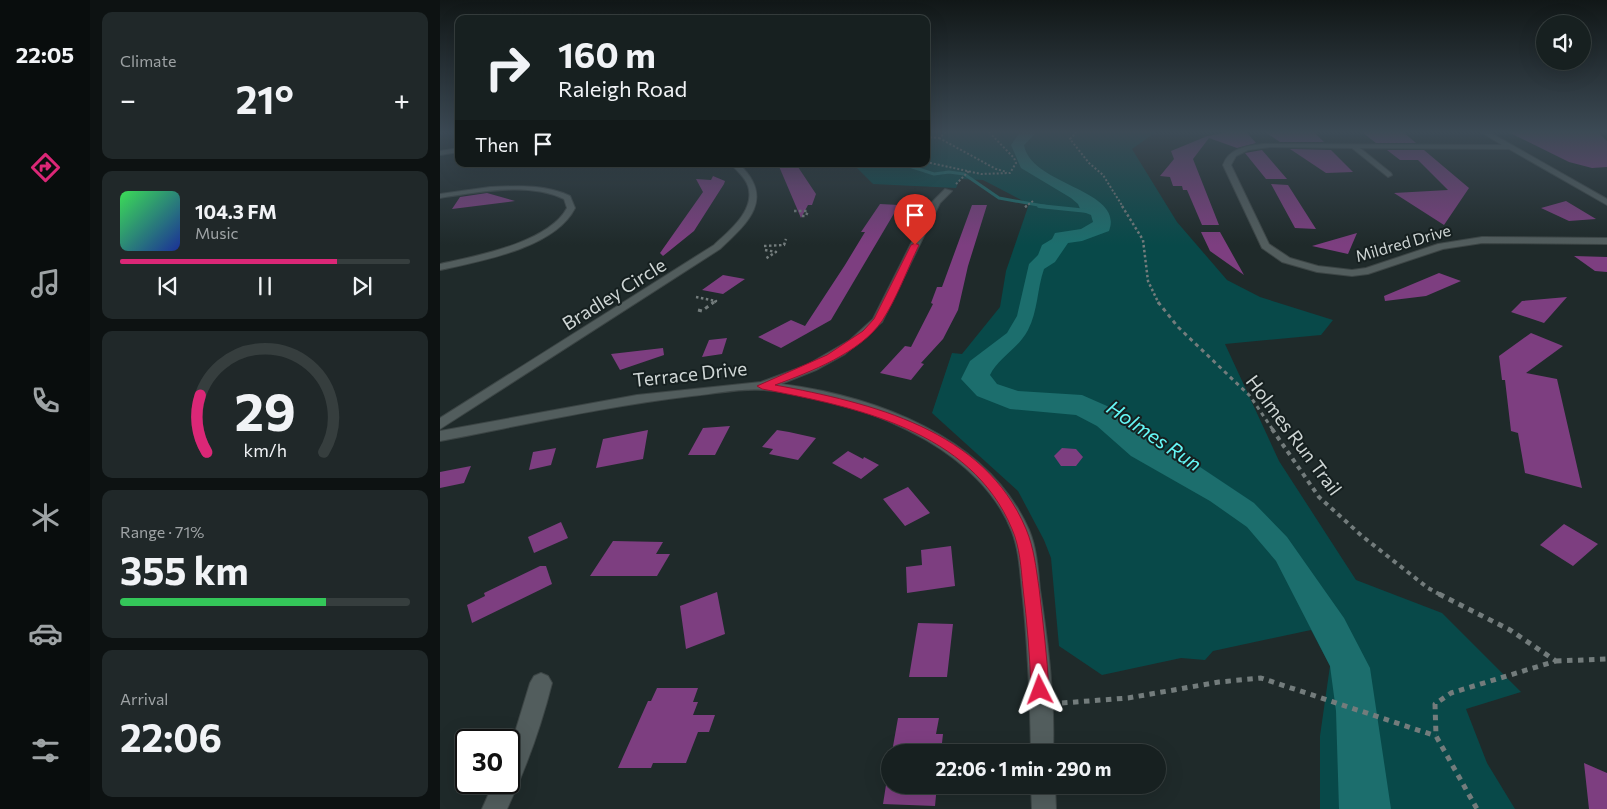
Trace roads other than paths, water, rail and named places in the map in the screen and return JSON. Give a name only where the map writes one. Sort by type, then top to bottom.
[{"type":"street","name":"Bradley Circle","points":[[440,424],[718,246],[740,226],[753,200],[753,185],[743,170]]},
{"type":"street","name":"Mildred Drive","points":[[1229,170],[1265,246],[1272,252],[1300,265],[1352,273],[1376,270],[1441,246],[1461,242],[1504,239],[1607,241]]},
{"type":"street","points":[[1381,170],[1388,176]]},
{"type":"street","points":[[1550,170],[1607,202]]},
{"type":"street","points":[[440,196],[491,189],[532,188],[566,197],[571,203],[572,208],[563,221],[530,241],[491,255],[440,268]]},
{"type":"street","points":[[762,386],[831,358],[867,333],[878,320],[936,202],[948,192]]},
{"type":"street","name":"Terrace Drive","points":[[440,436],[651,397],[762,386],[831,399],[872,410],[933,437],[961,456],[987,478],[1005,501],[1020,529],[1027,557],[1038,640],[1042,744]]},
{"type":"street","points":[[520,753],[536,708],[541,683]]},
{"type":"street","points":[[494,809],[501,794]]},
{"type":"street","points":[[1043,794],[1044,809]]},
{"type":"waterway","points":[[921,170],[934,174],[949,172],[964,174],[999,198],[1049,207]]},
{"type":"waterway","points":[[1039,206],[1088,211]]},
{"type":"water label","name":"Holmes Run","points":[[1154,436]]}]
